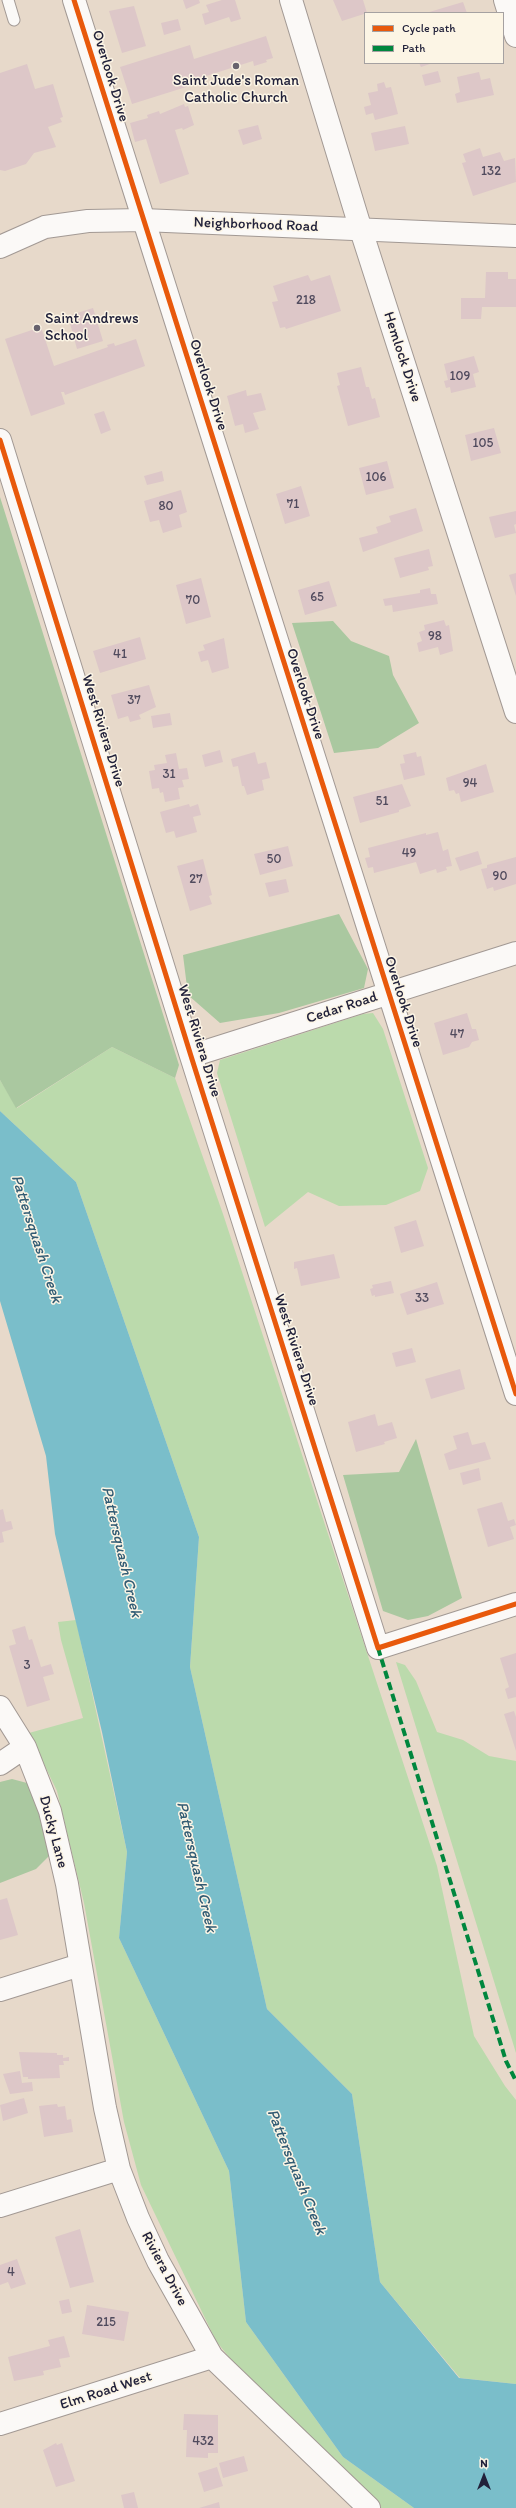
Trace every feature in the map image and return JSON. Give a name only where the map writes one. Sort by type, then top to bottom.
[{"type":"street","name":"Overlook Drive","points":[[74,0],[516,1394]]},
{"type":"street","name":"Hemlock Drive","points":[[291,0],[361,230],[516,712]]},
{"type":"street","points":[[505,0],[516,36]]},
{"type":"street","name":"Neighborhood Road","points":[[0,247],[45,227],[70,222],[143,220],[516,236]]},
{"type":"street","name":"West Riviera Drive","points":[[0,440],[191,1056],[378,1648],[516,1604]]},
{"type":"street","name":"Cedar Road","points":[[191,1056],[516,954]]},
{"type":"street","name":"Ducky Lane","points":[[0,1707],[25,1748],[50,1811],[67,1884],[80,1965]]},
{"type":"street","points":[[0,1764],[25,1748]]},
{"type":"street","points":[[0,1990],[80,1965]]},
{"type":"street","name":"Riviera Drive","points":[[80,1965],[105,2108],[119,2169],[138,2218],[158,2261],[212,2357],[369,2508]]},
{"type":"street","points":[[0,2206],[119,2169]]},
{"type":"street","name":"Elm Road West","points":[[0,2424],[212,2357]]},
{"type":"lane","points":[[8,0],[14,20]]},
{"type":"green space","points":[[0,497],[179,1065],[175,1078],[112,1047],[16,1108],[0,1080]]},
{"type":"green space","points":[[333,621],[351,641],[389,656],[393,675],[419,723],[378,748],[334,753],[292,623]]},
{"type":"green space","points":[[339,914],[368,969],[364,988],[279,1013],[220,1023],[188,995],[183,955]]},
{"type":"green space","points":[[373,1013],[383,1029],[428,1168],[420,1191],[386,1205],[339,1206],[308,1192],[265,1227],[217,1073],[220,1060],[363,1014]]},
{"type":"green space","points":[[112,1047],[175,1078],[223,1214],[437,1866],[474,2036],[505,2086],[516,2100],[516,2384],[460,2378],[380,2282],[352,2094],[267,2009],[190,1667],[199,1537],[76,1182],[0,1111],[0,1080],[17,1108]]},
{"type":"green space","points":[[416,1439],[462,1598],[428,1616],[408,1620],[383,1611],[343,1475],[399,1472]]},
{"type":"green space","points":[[76,1620],[127,1852],[119,1938],[229,2171],[246,2322],[343,2457],[414,2508],[376,2508],[296,2440],[216,2341],[141,2185],[124,2122],[84,1903],[57,1791],[29,1733],[83,1718],[61,1640],[58,1622]]},
{"type":"green space","points":[[396,1662],[405,1665],[416,1681],[437,1732],[463,1740],[489,1756],[516,1761],[516,2053]]},
{"type":"green space","points":[[12,1779],[27,1783],[39,1800],[53,1852],[36,1869],[0,1883],[0,1782]]},
{"type":"water","name":"Pattersquash Creek","points":[[0,1111],[76,1182],[199,1537],[190,1667],[267,2009],[352,2094],[380,2282],[459,2378],[516,2384],[516,2508],[414,2508],[343,2457],[246,2322],[229,2171],[119,1938],[127,1852],[102,1732],[55,1534],[46,1456],[0,1301]]},
{"type":"building","points":[[183,0],[199,0],[200,3],[186,9]]},
{"type":"building","points":[[222,0],[235,0],[241,19],[231,22],[229,17],[205,25],[202,14],[209,12],[206,5]]},
{"type":"building","points":[[333,0],[363,0],[367,12],[342,21]]},
{"type":"building","points":[[463,2],[467,12],[429,12]]},
{"type":"building","points":[[134,6],[146,46],[122,53],[109,11]]},
{"type":"building","points":[[178,19],[181,30],[164,35],[161,23]]},
{"type":"building","points":[[266,36],[273,58],[266,60],[267,62],[254,66],[253,61],[200,78],[202,82],[132,104],[120,67],[190,45],[194,59]]},
{"type":"building","points":[[27,64],[35,89],[53,84],[63,117],[60,118],[62,122],[48,127],[56,147],[34,153],[26,164],[5,171],[0,170],[0,73]]},
{"type":"building","points":[[420,64],[430,64],[421,67]]},
{"type":"building","points":[[438,71],[441,82],[425,86],[422,75]]},
{"type":"building","points":[[479,72],[481,80],[490,78],[494,95],[457,103],[455,94],[460,92],[457,77]]},
{"type":"building","points":[[384,82],[386,88],[391,87],[398,114],[375,120],[373,113],[366,115],[364,107],[371,105],[368,93],[378,91],[377,84]]},
{"type":"building","points":[[184,104],[185,107],[188,106],[194,125],[183,130],[182,128],[175,130],[189,174],[160,184],[146,139],[135,142],[130,123],[148,118],[147,115],[159,111],[160,114]]},
{"type":"building","points":[[258,125],[262,139],[243,145],[238,130]]},
{"type":"building","points":[[405,126],[409,144],[375,151],[371,133]]},
{"type":"building","points":[[480,148],[483,157],[500,152],[504,161],[515,158],[516,182],[473,196],[462,163],[466,162],[463,154]]},
{"type":"building","points":[[486,272],[508,272],[508,279],[516,279],[516,307],[482,307],[481,319],[461,319],[461,298],[485,298]]},
{"type":"building","points":[[308,275],[311,281],[330,275],[341,311],[286,329],[285,327],[280,328],[272,302],[278,301],[273,286]]},
{"type":"building","points":[[93,308],[103,341],[77,349],[68,316]]},
{"type":"building","points":[[41,327],[54,366],[108,347],[107,345],[114,343],[115,346],[136,339],[145,366],[65,395],[64,392],[61,392],[65,404],[31,416],[5,339]]},
{"type":"building","points":[[474,356],[479,372],[473,374],[476,387],[451,393],[450,387],[446,388],[444,381],[448,380],[444,364]]},
{"type":"building","points":[[361,367],[366,387],[369,387],[372,399],[375,398],[380,417],[348,426],[337,386],[340,385],[337,373]]},
{"type":"building","points":[[246,390],[247,396],[261,393],[266,410],[253,413],[259,429],[245,433],[243,424],[235,426],[227,396]]},
{"type":"building","points":[[104,411],[111,430],[101,434],[94,414]]},
{"type":"building","points":[[494,428],[501,453],[471,461],[465,435]]},
{"type":"building","points":[[387,461],[394,488],[366,495],[359,468]]},
{"type":"building","points":[[162,471],[164,481],[147,485],[144,476]]},
{"type":"building","points":[[301,486],[310,516],[285,524],[276,494]]},
{"type":"building","points":[[181,490],[187,512],[179,515],[182,527],[163,533],[159,520],[150,522],[144,501]]},
{"type":"building","points":[[416,508],[423,531],[363,552],[359,538],[378,533],[376,527],[391,522],[389,516]]},
{"type":"building","points":[[516,511],[516,524],[514,525],[516,533],[495,538],[489,517]]},
{"type":"building","points":[[429,549],[433,566],[428,567],[429,570],[400,578],[394,558]]},
{"type":"building","points":[[516,573],[516,596],[509,575]]},
{"type":"building","points":[[201,578],[211,617],[186,624],[176,585]]},
{"type":"building","points":[[329,581],[337,606],[305,615],[298,590]]},
{"type":"building","points":[[430,588],[431,594],[436,594],[438,604],[393,612],[392,605],[385,606],[383,599],[420,593],[420,590]]},
{"type":"building","points":[[444,620],[446,626],[449,625],[453,651],[440,655],[438,647],[419,652],[417,643],[422,641],[419,632],[425,630],[424,625]]},
{"type":"building","points":[[140,637],[146,659],[100,673],[93,651]]},
{"type":"building","points":[[224,638],[229,668],[212,673],[208,660],[201,662],[198,652],[205,650],[203,645]]},
{"type":"building","points":[[149,685],[156,707],[139,715],[141,719],[130,722],[128,716],[118,719],[111,695]]},
{"type":"building","points":[[170,713],[172,725],[153,728],[151,716]]},
{"type":"building","points":[[220,750],[223,762],[205,767],[202,755]]},
{"type":"building","points":[[255,752],[258,764],[266,762],[270,778],[262,780],[264,790],[247,795],[244,786],[242,786],[238,766],[233,767],[231,759]]},
{"type":"building","points":[[416,752],[417,757],[421,756],[425,775],[404,780],[400,764],[405,763],[403,755]]},
{"type":"building","points":[[176,753],[179,769],[187,768],[189,779],[182,780],[184,787],[178,788],[180,799],[165,802],[163,792],[160,793],[159,788],[152,789],[149,771],[155,770],[154,765],[167,763],[165,755]]},
{"type":"building","points":[[486,764],[494,792],[461,802],[459,793],[456,794],[454,790],[449,791],[446,778]]},
{"type":"building","points":[[402,784],[411,806],[399,810],[399,812],[360,823],[353,797]]},
{"type":"building","points":[[189,804],[190,807],[198,804],[201,815],[193,817],[197,832],[176,838],[174,831],[166,833],[160,812]]},
{"type":"building","points":[[438,832],[443,851],[448,849],[452,866],[446,867],[447,870],[437,873],[436,869],[420,874],[416,862],[374,873],[373,867],[368,868],[365,858],[370,857],[368,848],[426,833],[426,835]]},
{"type":"building","points":[[288,846],[293,866],[260,875],[254,854]]},
{"type":"building","points":[[478,851],[482,864],[460,871],[455,858]]},
{"type":"building","points":[[516,857],[516,884],[494,891],[493,887],[487,889],[481,869],[487,868],[487,865]]},
{"type":"building","points":[[203,859],[212,895],[209,896],[212,904],[190,911],[177,866]]},
{"type":"building","points":[[286,879],[289,892],[269,897],[265,883]]},
{"type":"building","points":[[467,1013],[472,1029],[476,1029],[479,1040],[472,1042],[469,1047],[443,1055],[434,1023]]},
{"type":"building","points":[[416,1220],[424,1246],[401,1253],[394,1227]]},
{"type":"building","points":[[334,1254],[340,1278],[301,1286],[297,1268],[294,1269],[294,1262]]},
{"type":"building","points":[[391,1281],[394,1293],[375,1297],[375,1295],[372,1296],[370,1289],[373,1288],[372,1285]]},
{"type":"building","points":[[437,1282],[444,1304],[407,1315],[400,1294]]},
{"type":"building","points":[[412,1348],[416,1362],[396,1367],[392,1353]]},
{"type":"building","points":[[460,1369],[465,1389],[431,1399],[425,1379]]},
{"type":"building","points":[[375,1414],[378,1426],[392,1422],[397,1438],[384,1442],[385,1444],[356,1452],[348,1422]]},
{"type":"building","points":[[468,1432],[472,1445],[485,1442],[491,1459],[449,1470],[444,1454],[457,1449],[453,1436]]},
{"type":"building","points":[[479,1468],[481,1480],[463,1485],[460,1473]]},
{"type":"building","points":[[502,1502],[508,1521],[514,1519],[516,1525],[510,1527],[514,1539],[488,1547],[477,1509]]},
{"type":"building","points":[[3,1509],[6,1522],[11,1521],[13,1529],[2,1532],[4,1542],[0,1543],[0,1510]]},
{"type":"building","points":[[25,1626],[29,1640],[32,1639],[41,1667],[51,1664],[54,1674],[43,1677],[50,1700],[27,1707],[9,1646],[16,1644],[12,1630]]},
{"type":"building","points":[[516,1653],[516,1697],[508,1699],[505,1689],[509,1687],[500,1658]]},
{"type":"building","points":[[514,1711],[516,1717],[516,1751],[504,1714]]},
{"type":"building","points":[[7,1898],[18,1935],[0,1940],[0,1900]]},
{"type":"building","points":[[19,2052],[57,2053],[57,2055],[63,2055],[63,2058],[69,2057],[69,2061],[63,2061],[64,2065],[59,2065],[60,2078],[28,2079],[28,2077],[23,2077]]},
{"type":"building","points":[[20,2071],[22,2083],[32,2082],[33,2091],[10,2094],[3,2074]]},
{"type":"building","points":[[24,2098],[28,2113],[3,2121],[0,2105]]},
{"type":"building","points":[[57,2104],[58,2107],[65,2106],[67,2120],[71,2119],[73,2132],[44,2137],[39,2106]]},
{"type":"building","points":[[80,2229],[94,2282],[70,2288],[55,2237]]},
{"type":"building","points":[[17,2259],[26,2284],[11,2289],[8,2282],[0,2285],[0,2265]]},
{"type":"building","points":[[69,2299],[72,2312],[62,2314],[59,2301]]},
{"type":"building","points":[[87,2305],[129,2312],[124,2341],[82,2334]]},
{"type":"building","points":[[64,2336],[70,2357],[59,2359],[61,2367],[43,2371],[44,2375],[14,2381],[8,2357],[50,2346],[48,2340]]},
{"type":"building","points":[[184,2414],[218,2415],[218,2453],[208,2453],[208,2458],[186,2457],[187,2430],[183,2430]]},
{"type":"building","points":[[56,2443],[57,2445],[62,2443],[75,2481],[56,2487],[43,2450]]},
{"type":"building","points":[[244,2456],[248,2471],[223,2478],[219,2463]]},
{"type":"building","points":[[217,2467],[223,2486],[204,2492],[198,2473]]},
{"type":"building","points":[[134,2492],[138,2508],[124,2508],[121,2495]]},
{"type":"building","points":[[219,2502],[220,2508],[199,2508]]},
{"type":"marked path","points":[[378,1648],[506,2061],[516,2081]]},
{"type":"cycle path","points":[[74,0],[516,1394]]},
{"type":"cycle path","points":[[0,440],[191,1056],[378,1648],[516,1604]]},
{"type":"place","name":"Saint Jude's Roman Catholic Church","points":[[236,66]]},
{"type":"place","name":"Saint Andrews School","points":[[37,328]]}]
